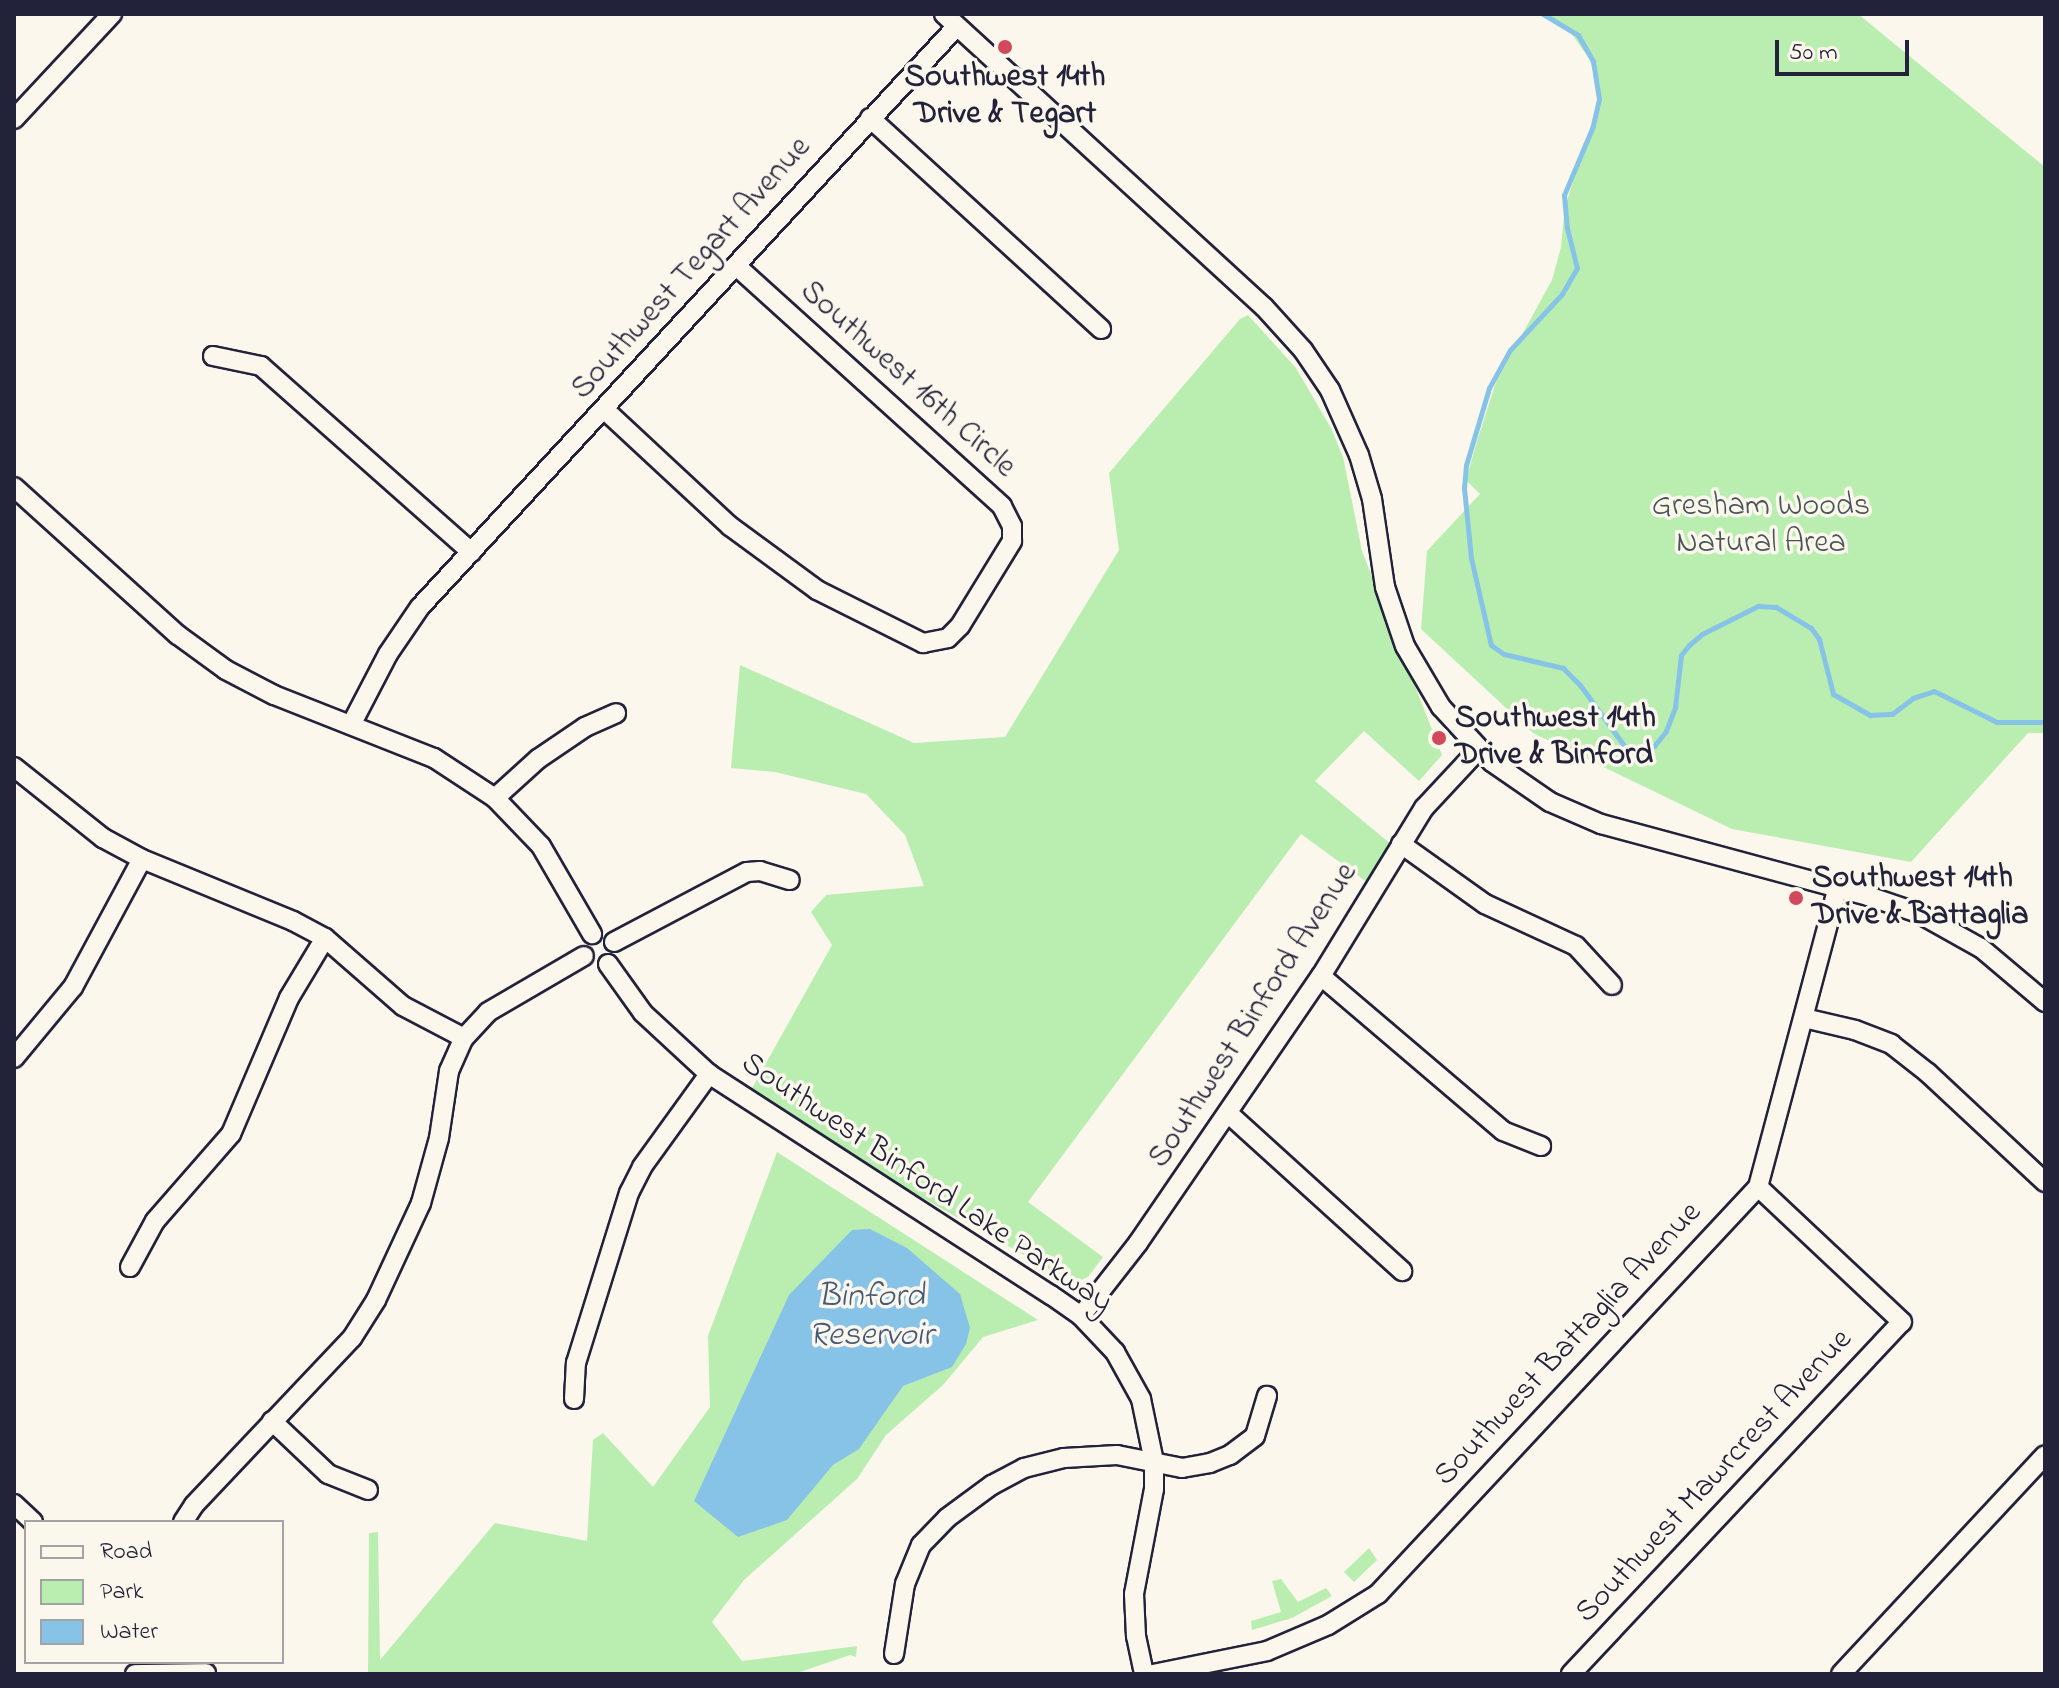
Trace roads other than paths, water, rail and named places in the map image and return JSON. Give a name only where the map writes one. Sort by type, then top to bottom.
[{"type":"street","points":[[14,119],[112,14]]},
{"type":"street","points":[[950,20],[1264,307],[1303,350],[1330,390],[1359,455],[1372,499],[1385,587],[1405,646],[1436,700],[1478,750],[1526,787],[1588,819],[1895,903],[1939,923],[1981,948],[2045,1002]]},
{"type":"street","name":"Southwest Tegart Avenue","points":[[351,725],[401,631],[870,118],[950,20]]},
{"type":"street","points":[[870,118],[1101,329]]},
{"type":"street","name":"Southwest 16th Circle","points":[[605,410],[740,534],[817,590],[923,643],[948,638],[960,626],[1012,541],[1012,526],[1002,506],[736,266]]},
{"type":"street","points":[[213,356],[261,366],[471,552]]},
{"type":"street","points":[[18,497],[201,654],[250,684],[434,758],[495,798],[541,846],[592,934]]},
{"type":"street","points":[[495,798],[538,759],[585,727],[616,713]]},
{"type":"street","name":"Southwest Binford Avenue","points":[[1081,1316],[1138,1243],[1229,1114],[1321,976],[1424,808],[1478,750]]},
{"type":"street","points":[[14,767],[62,809],[103,838],[142,859],[293,921],[325,938],[403,1006],[464,1038]]},
{"type":"street","points":[[1401,844],[1485,904],[1576,946],[1612,985]]},
{"type":"street","points":[[14,1058],[73,987],[142,859]]},
{"type":"street","points":[[614,942],[747,872],[760,871],[790,880]]},
{"type":"street","name":"Southwest Battaglia Avenue","points":[[1153,1674],[1267,1651],[1328,1625],[1378,1594],[1758,1187],[1838,887]]},
{"type":"street","points":[[605,933],[614,942],[615,954],[608,964],[594,965],[584,956],[583,945],[592,934],[605,933]]},
{"type":"street","points":[[130,1267],[155,1221],[231,1134],[289,998],[325,938]]},
{"type":"street","points":[[185,1520],[272,1421],[352,1338],[383,1287],[421,1203],[439,1138],[449,1071],[464,1038],[502,1002],[584,956]]},
{"type":"street","name":"Southwest Binford Lake Parkway","points":[[608,964],[643,1013],[709,1074],[1081,1316],[1115,1352],[1134,1384],[1150,1430],[1154,1462],[1154,1489],[1134,1594],[1136,1636],[1144,1674]]},
{"type":"street","points":[[1321,976],[1503,1131],[1541,1146]]},
{"type":"street","points":[[1804,1018],[1855,1030],[1900,1050],[2045,1182]]},
{"type":"street","points":[[574,1399],[576,1363],[629,1193],[664,1134],[709,1074]]},
{"type":"street","points":[[1229,1114],[1402,1271]]},
{"type":"street","name":"Southwest Mawrcrest Avenue","points":[[1571,1674],[1902,1322],[1758,1187]]},
{"type":"street","points":[[894,1654],[905,1584],[912,1561],[931,1532],[1002,1479],[1039,1463],[1117,1455],[1182,1468],[1230,1455],[1255,1436],[1267,1396]]},
{"type":"street","points":[[272,1421],[328,1474],[368,1490]]},
{"type":"street","points":[[1841,1674],[2045,1455]]},
{"type":"street","points":[[14,1504],[31,1520]]},
{"type":"street","points":[[135,1674],[206,1673]]},
{"type":"water","name":"Binford Reservoir","points":[[870,1229],[907,1248],[960,1294],[970,1328],[966,1344],[952,1367],[903,1386],[859,1449],[833,1465],[787,1520],[738,1537],[694,1501],[789,1295],[852,1230]]},
{"type":"waterway","points":[[1543,14],[1578,35],[1593,61],[1599,99],[1593,126],[1564,195],[1567,228],[1577,268],[1562,294],[1510,350],[1489,388],[1466,465],[1464,488],[1471,558],[1491,645],[1504,654],[1563,668],[1580,685],[1625,747],[1638,751],[1654,746],[1666,731],[1675,707],[1681,655],[1689,645],[1702,634],[1758,606],[1776,607],[1811,628],[1819,639],[1833,694],[1870,715],[1892,714],[1913,698],[1934,691],[1997,722],[2045,722]]},
{"type":"place","name":"Southwest 14th Drive & Tegart","points":[[1005,47]]},
{"type":"place","name":"Southwest 14th Drive & Binford","points":[[1439,738]]},
{"type":"place","name":"Southwest 14th Drive & Battaglia","points":[[1796,898]]},
{"type":"park label","name":"Gresham Woods Natural Area","points":[[1761,526]]}]
